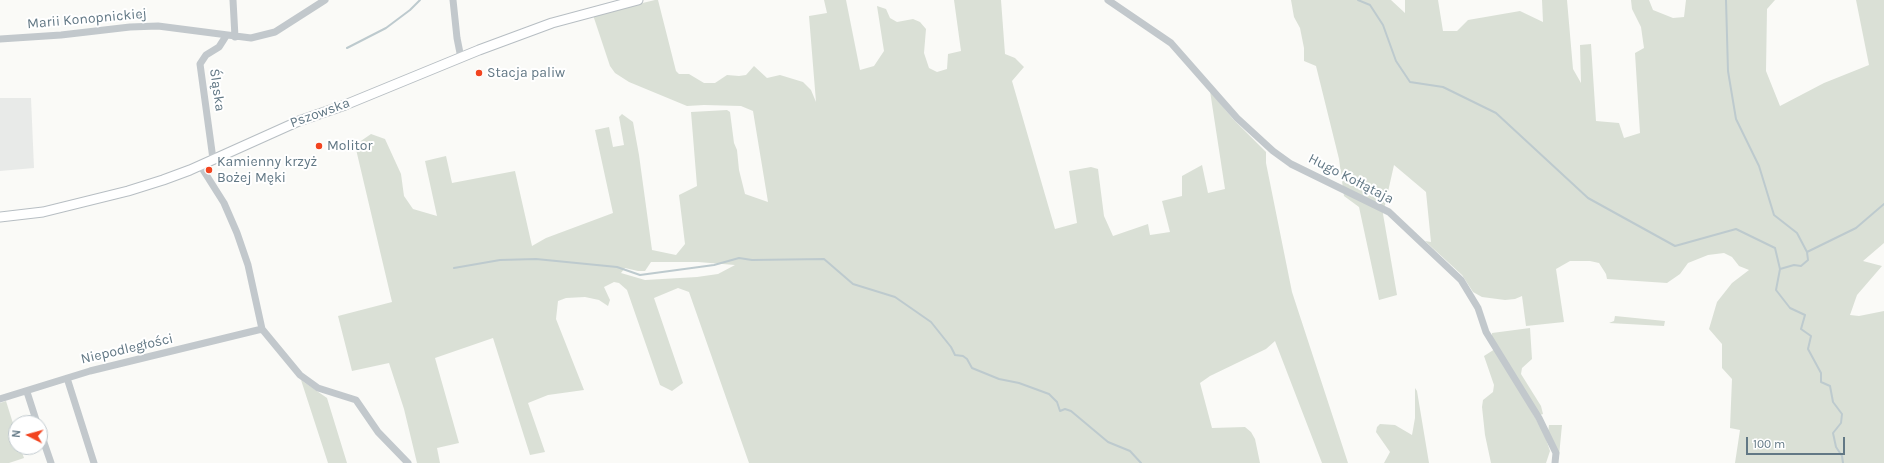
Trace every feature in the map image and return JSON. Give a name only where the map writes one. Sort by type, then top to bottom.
[{"type":"main road","name":"Pszowska","points":[[0,218],[43,212],[128,191],[190,170],[213,158],[299,121],[345,105],[552,23],[638,0]]},
{"type":"street","points":[[232,0],[235,37],[251,38],[275,32],[325,0]]},
{"type":"street","points":[[453,0],[457,38],[461,58]]},
{"type":"street","name":"Hugo Kołłątaja","points":[[1108,0],[1171,43],[1237,118],[1272,151],[1291,164],[1389,212],[1461,280],[1478,308],[1486,332],[1539,418],[1556,453],[1555,463]]},
{"type":"street","name":"Marii Konopnickiej","points":[[0,39],[61,35],[130,27],[158,26],[235,37]]},
{"type":"street","name":"Śląska","points":[[213,158],[200,64],[206,55],[219,47],[226,36]]},
{"type":"street","points":[[200,165],[224,203],[236,233],[248,265],[262,329],[300,375],[318,388],[356,400],[378,432],[408,463]]},
{"type":"street","name":"Niepodległości","points":[[0,399],[27,392],[67,378],[262,329]]},
{"type":"street","points":[[67,378],[94,463]]},
{"type":"street","points":[[27,392],[34,415]]},
{"type":"shaded area","points":[[658,0],[676,71],[679,74],[689,74],[704,83],[715,83],[727,75],[746,75],[754,66],[767,78],[780,75],[803,82],[811,90],[816,102],[809,16],[827,13],[824,0],[846,0],[860,70],[874,66],[884,51],[877,6],[886,9],[890,18],[897,22],[913,19],[920,22],[926,29],[924,53],[929,68],[937,72],[947,69],[948,54],[961,51],[954,0],[1001,0],[1005,54],[1015,58],[1024,67],[1012,81],[1055,229],[1077,223],[1069,171],[1091,167],[1098,169],[1104,216],[1113,236],[1148,224],[1150,235],[1170,232],[1162,201],[1182,196],[1182,176],[1202,165],[1208,193],[1225,189],[1210,91],[1233,119],[1266,152],[1266,163],[1292,292],[1348,463],[1322,463],[1275,341],[1266,349],[1210,376],[1200,383],[1212,428],[1245,427],[1251,432],[1255,439],[1260,463],[749,463],[689,292],[678,288],[654,298],[683,383],[672,391],[660,385],[627,290],[619,283],[614,282],[604,287],[610,300],[608,306],[599,300],[585,297],[566,298],[558,301],[556,319],[584,390],[548,395],[528,403],[545,452],[530,455],[493,338],[435,358],[459,443],[437,448],[440,463],[417,463],[404,409],[389,363],[352,371],[338,316],[392,302],[355,145],[371,134],[385,139],[401,174],[404,196],[413,209],[437,216],[425,161],[446,156],[452,183],[515,171],[532,246],[546,238],[613,213],[595,130],[609,127],[613,147],[624,145],[619,117],[622,114],[633,122],[652,250],[676,255],[685,244],[679,195],[697,186],[691,112],[727,110],[730,112],[734,143],[737,150],[739,170],[745,194],[768,202],[753,111],[741,106],[687,106],[629,82],[615,73],[610,66],[593,15]],"holes":[[[651,262],[698,262],[735,265],[718,274],[697,277],[645,280],[621,273],[625,268],[645,271]]]},
{"type":"shaded area","points":[[1291,0],[1391,0],[1405,13],[1405,0],[1438,0],[1443,31],[1457,31],[1468,20],[1520,11],[1543,22],[1542,0],[1567,0],[1573,69],[1581,83],[1580,45],[1591,44],[1596,121],[1619,123],[1624,138],[1640,133],[1635,53],[1644,48],[1641,27],[1632,9],[1631,0],[1649,0],[1653,10],[1673,18],[1684,17],[1686,0],[1775,0],[1767,9],[1766,71],[1780,106],[1824,83],[1869,65],[1856,0],[1884,0],[1884,243],[1863,261],[1882,266],[1857,295],[1850,315],[1859,316],[1884,311],[1884,463],[1735,463],[1740,430],[1730,428],[1732,379],[1722,368],[1722,344],[1709,329],[1717,302],[1732,283],[1749,270],[1739,266],[1732,257],[1724,253],[1708,255],[1688,263],[1680,274],[1667,283],[1607,279],[1606,274],[1599,263],[1590,261],[1570,261],[1556,269],[1564,322],[1526,326],[1522,296],[1515,299],[1505,300],[1482,297],[1473,292],[1462,275],[1425,241],[1431,242],[1426,192],[1394,165],[1383,214],[1397,295],[1379,300],[1359,207],[1344,196],[1339,159],[1316,66],[1304,61],[1304,48],[1300,28],[1294,17]]},
{"type":"shaded area","points":[[0,98],[31,98],[34,168],[0,171]]},
{"type":"shaded area","points":[[1615,316],[1665,321],[1664,326],[1609,323],[1614,321]]},
{"type":"shaded area","points":[[1530,328],[1532,359],[1522,368],[1521,374],[1541,406],[1543,414],[1540,415],[1492,338],[1492,333]]},
{"type":"shaded area","points":[[1495,349],[1544,433],[1550,451],[1546,463],[1491,463],[1485,435],[1482,407],[1483,400],[1493,392],[1494,385],[1484,356]]},
{"type":"shaded area","points":[[301,380],[327,398],[347,463],[328,463]]},
{"type":"shaded area","points":[[1415,388],[1417,391],[1429,463],[1384,463],[1390,452],[1376,432],[1377,427],[1380,424],[1395,425],[1412,435],[1415,418]]},
{"type":"shaded area","points":[[6,401],[10,415],[8,415],[8,455],[23,455],[24,458],[9,463],[0,463],[0,403]]},
{"type":"shaded area","points":[[1549,425],[1562,425],[1559,456],[1548,432]]},
{"type":"waterway","points":[[347,48],[386,28],[410,10],[420,0]]},
{"type":"waterway","points":[[1358,0],[1370,5],[1383,25],[1396,61],[1410,82],[1443,87],[1496,113],[1588,198],[1675,246],[1736,229],[1775,248],[1780,269],[1776,290],[1790,308],[1805,315],[1801,329],[1811,336],[1808,349],[1821,373],[1821,382],[1830,386],[1833,402],[1842,414],[1841,423],[1833,433],[1836,447],[1842,456],[1843,463]]},
{"type":"waterway","points":[[1726,0],[1728,71],[1736,119],[1759,166],[1774,215],[1797,233],[1807,252]]},
{"type":"waterway","points":[[1780,269],[1794,265],[1801,266],[1808,260],[1807,252],[1856,228],[1884,204]]},
{"type":"waterway","points":[[454,268],[500,260],[536,259],[617,267],[640,275],[714,265],[739,258],[752,260],[824,259],[853,284],[895,297],[931,322],[951,347],[955,355],[963,356],[967,359],[972,368],[999,379],[1019,383],[1049,394],[1057,402],[1060,411],[1065,409],[1071,411],[1108,442],[1130,451],[1141,463]]},
{"type":"place","name":"Stacja paliw","points":[[479,73]]},
{"type":"place","name":"Molitor","points":[[319,146]]},
{"type":"place","name":"Kamienny krzyż Bożej Męki","points":[[209,170]]}]
